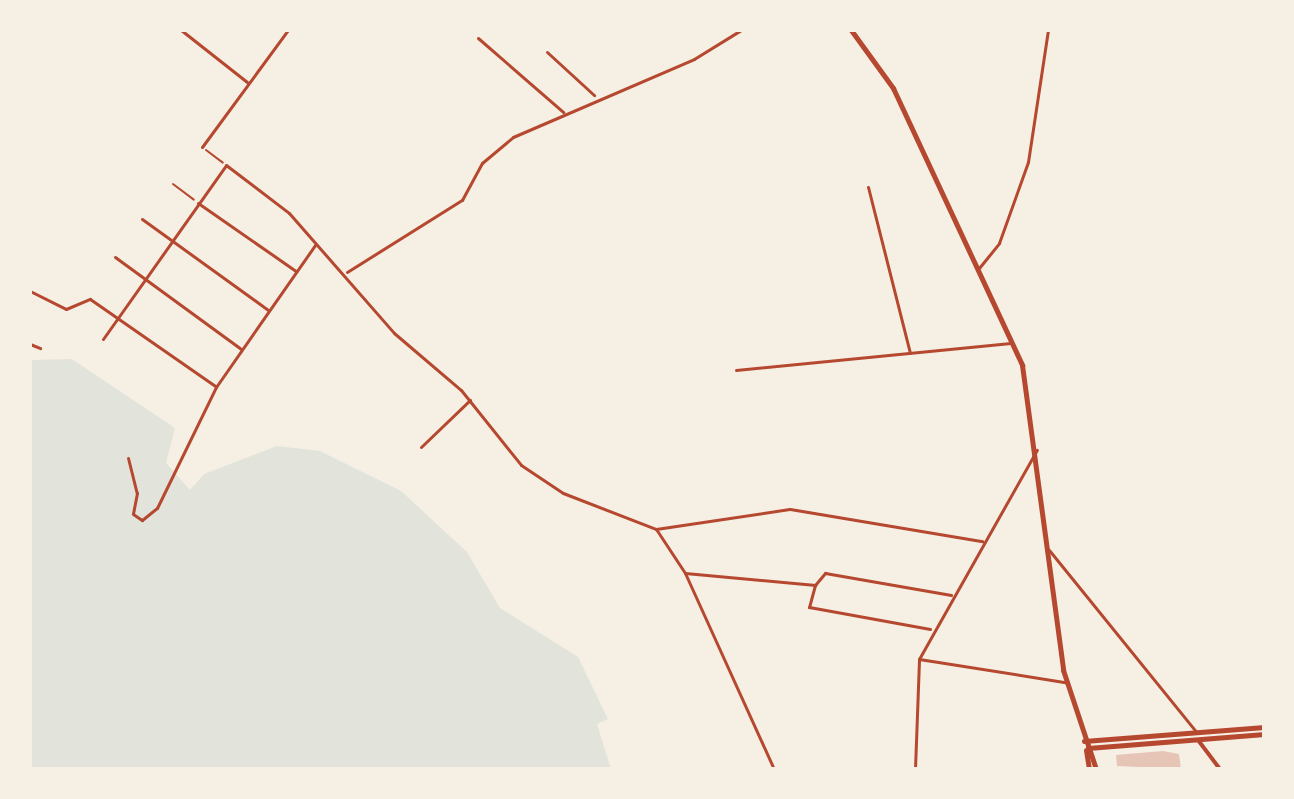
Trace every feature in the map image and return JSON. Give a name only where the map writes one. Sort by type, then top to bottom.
[{"type":"main road","points":[[851,30],[893,88],[1013,342],[1037,450],[1065,682],[1096,769]]},
{"type":"main road","points":[[1087,749],[1264,727]]},
{"type":"main road","points":[[1084,741],[1264,734]]},
{"type":"main road","points":[[1087,749],[1089,769]]},
{"type":"street","points":[[181,30],[248,83]]},
{"type":"street","points":[[202,147],[288,30]]},
{"type":"street","points":[[346,272],[462,200],[495,149],[595,96],[694,59],[741,30]]},
{"type":"street","points":[[978,268],[999,243],[1028,162],[1048,30]]},
{"type":"street","points":[[478,38],[564,113]]},
{"type":"street","points":[[547,52],[595,96]]},
{"type":"street","points":[[103,339],[226,165],[272,197],[315,245],[346,272],[394,333],[470,400],[539,480],[656,529],[790,509],[982,541]]},
{"type":"street","points":[[868,187],[910,353]]},
{"type":"street","points":[[198,203],[296,271]]},
{"type":"street","points":[[142,219],[269,310]]},
{"type":"street","points":[[128,458],[137,493],[133,514],[142,520],[157,508],[216,387],[315,245]]},
{"type":"street","points":[[115,257],[241,350]]},
{"type":"street","points":[[30,291],[66,309],[90,299],[216,387]]},
{"type":"street","points":[[736,370],[1013,342]]},
{"type":"street","points":[[30,344],[40,348]]},
{"type":"street","points":[[421,447],[470,400]]},
{"type":"street","points":[[915,769],[919,659],[931,629],[1037,450]]},
{"type":"street","points":[[656,529],[685,573],[774,769]]},
{"type":"street","points":[[1049,550],[1197,736],[1218,769]]},
{"type":"street","points":[[685,573],[815,585]]},
{"type":"street","points":[[931,629],[809,607],[815,585],[825,573],[951,595]]},
{"type":"street","points":[[919,659],[1065,682]]},
{"type":"path","points":[[202,147],[226,165]]},
{"type":"path","points":[[173,184],[198,203]]},
{"type":"shaded area","points":[[72,359],[175,428],[166,463],[190,490],[204,474],[277,446],[320,451],[401,491],[467,552],[500,608],[578,657],[608,719],[597,724],[611,769],[30,769],[30,360]]},
{"type":"building","points":[[1163,751],[1179,754],[1181,769],[1117,766],[1116,755]]}]
